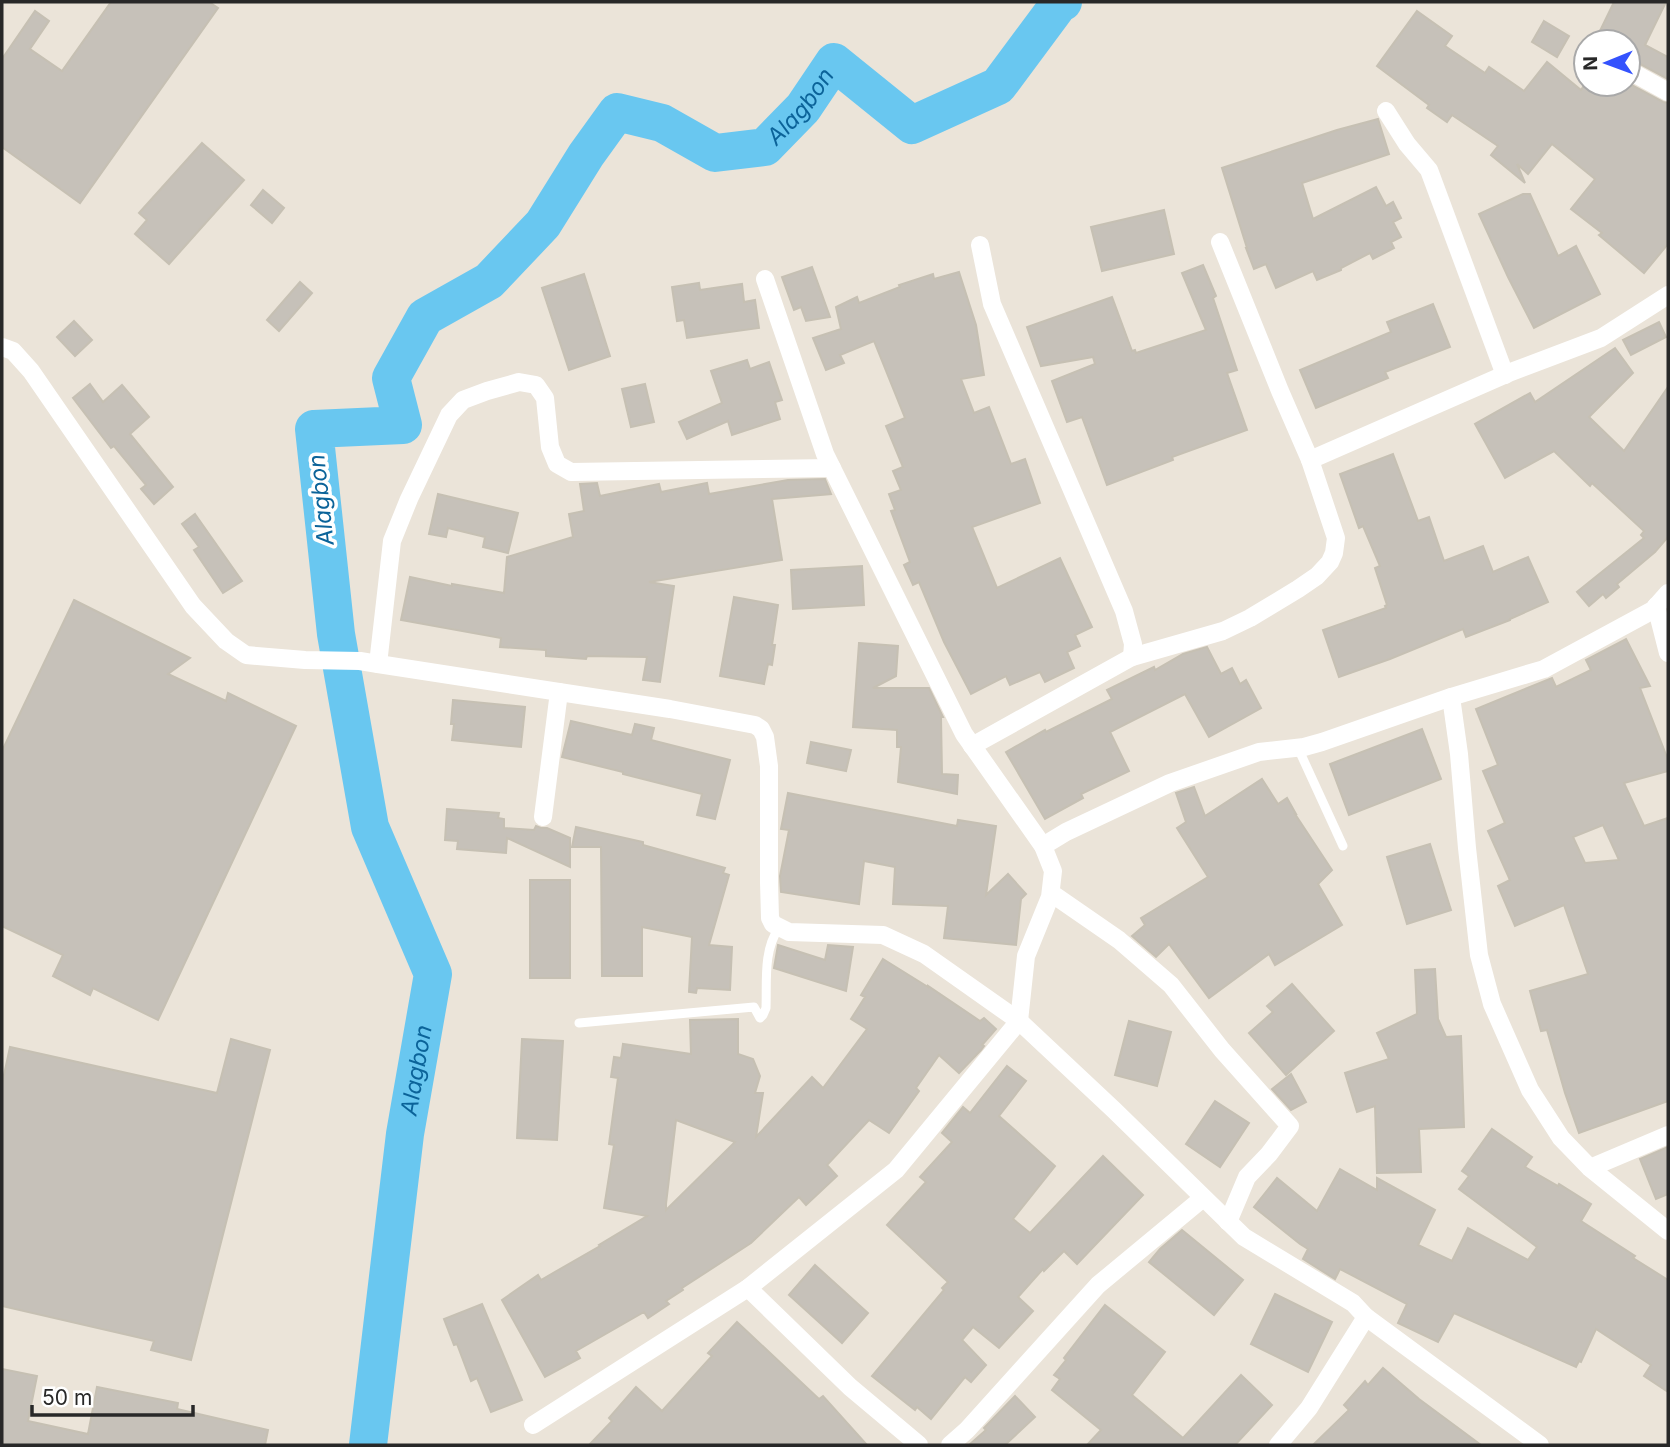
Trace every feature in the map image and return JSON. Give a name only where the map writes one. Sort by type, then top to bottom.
[{"type":"street","points":[[1642,78],[1668,92]]},
{"type":"street","points":[[1386,111],[1407,144],[1429,170],[1505,375]]},
{"type":"street","points":[[972,746],[1132,657],[1223,631],[1241,622],[1298,590],[1330,562],[1336,538],[1310,460],[1220,242]]},
{"type":"street","points":[[980,245],[992,304],[1124,611],[1133,644],[1132,657]]},
{"type":"street","points":[[533,1425],[748,1288],[896,1170],[1019,1021],[1027,956],[1051,893],[1053,871],[1043,846],[964,734],[825,454],[765,279]]},
{"type":"street","points":[[1310,460],[1505,375],[1601,338],[1668,295]]},
{"type":"street","points":[[2,347],[13,351],[31,371],[193,606],[226,641],[246,655],[369,663],[670,709],[754,725],[761,729],[765,737],[769,766],[769,882],[770,918],[773,924],[789,932],[883,935],[924,954],[1019,1021],[1244,1237],[1353,1303],[1366,1317],[1540,1445]]},
{"type":"street","points":[[369,663],[392,541],[449,415],[463,400],[519,382],[536,385],[545,398],[553,456],[557,464],[571,472],[832,468]]},
{"type":"street","points":[[1043,846],[1066,832],[1170,783],[1259,752],[1298,748],[1322,742],[1451,696],[1544,669],[1653,610],[1662,600]]},
{"type":"street","points":[[1662,600],[1668,653]]},
{"type":"street","points":[[543,817],[559,692]]},
{"type":"street","points":[[1451,696],[1479,955],[1492,1004],[1530,1090],[1561,1138],[1590,1168],[1668,1231]]},
{"type":"street","points":[[1051,893],[1119,940],[1171,985],[1222,1050],[1290,1126],[1247,1177],[1228,1222]]},
{"type":"street","points":[[1590,1168],[1668,1135]]},
{"type":"street","points":[[950,1445],[967,1430],[1098,1285],[1203,1198]]},
{"type":"street","points":[[748,1288],[850,1387],[919,1445]]},
{"type":"street","points":[[1278,1445],[1310,1409],[1366,1317]]},
{"type":"lane","points":[[1298,748],[1343,846]]},
{"type":"lane","points":[[579,1023],[754,1007],[760,1018],[766,1008],[768,950],[772,937],[779,928]]},
{"type":"building","points":[[111,2],[209,2],[218,8],[80,203],[2,147],[2,59],[35,11],[49,21],[30,49],[62,71]]},
{"type":"building","points":[[1614,2],[1666,2],[1645,45],[1668,57],[1668,79],[1642,65],[1642,28],[1601,28]]},
{"type":"building","points":[[1417,11],[1452,36],[1445,46],[1485,73],[1489,67],[1524,91],[1547,62],[1572,83],[1572,98],[1642,98],[1642,91],[1668,103],[1668,244],[1644,273],[1599,235],[1602,233],[1571,209],[1595,179],[1552,144],[1528,174],[1517,164],[1525,183],[1491,155],[1498,146],[1452,115],[1447,122],[1377,66]]},
{"type":"building","points":[[1544,21],[1569,36],[1557,57],[1532,42]]},
{"type":"building","points":[[1378,119],[1389,154],[1302,183],[1313,219],[1376,187],[1386,206],[1393,202],[1401,218],[1393,222],[1401,237],[1391,242],[1394,248],[1373,259],[1370,253],[1317,280],[1313,271],[1276,288],[1266,264],[1254,269],[1222,168]]},
{"type":"building","points":[[202,143],[244,180],[169,264],[135,234],[147,220],[139,213]]},
{"type":"building","points":[[263,190],[284,208],[272,223],[251,205]]},
{"type":"building","points":[[1523,194],[1530,194],[1558,256],[1576,246],[1600,294],[1534,328],[1479,214]]},
{"type":"building","points":[[1164,210],[1174,254],[1102,271],[1091,227]]},
{"type":"building","points":[[1203,265],[1216,296],[1213,298],[1237,370],[1227,373],[1247,430],[1172,457],[1173,460],[1107,485],[1082,417],[1067,422],[1052,381],[1095,364],[1093,357],[1041,366],[1027,327],[1112,297],[1132,351],[1135,350],[1136,353],[1206,330],[1182,273]]},
{"type":"building","points":[[812,267],[830,317],[806,321],[801,307],[794,310],[782,277]]},
{"type":"building","points":[[959,272],[976,325],[984,375],[961,379],[974,413],[989,407],[1011,464],[1025,459],[1040,503],[972,527],[997,588],[1060,558],[1092,627],[1075,635],[1080,646],[1067,652],[1074,668],[1045,682],[1040,672],[1010,685],[1006,676],[971,694],[944,642],[919,582],[913,585],[904,565],[910,562],[891,511],[895,510],[889,494],[901,490],[893,471],[903,467],[886,426],[905,418],[874,341],[840,355],[844,363],[826,370],[813,338],[841,329],[836,307],[857,297],[859,303],[900,287],[899,285],[933,274],[934,279]]},
{"type":"building","points":[[584,274],[610,356],[569,370],[542,288]]},
{"type":"building","points":[[300,282],[312,293],[279,331],[267,320]]},
{"type":"building","points":[[699,283],[700,290],[742,284],[744,302],[755,300],[759,328],[687,338],[684,320],[677,321],[672,287]]},
{"type":"building","points":[[1433,304],[1450,347],[1385,372],[1388,378],[1316,408],[1300,370],[1391,332],[1387,322]]},
{"type":"building","points":[[74,321],[92,340],[75,356],[57,337]]},
{"type":"building","points":[[1659,322],[1666,337],[1631,355],[1623,340]]},
{"type":"building","points":[[1615,348],[1633,373],[1589,417],[1624,451],[1668,387],[1668,537],[1655,552],[1617,584],[1619,587],[1606,598],[1603,594],[1589,606],[1577,592],[1644,538],[1641,535],[1644,531],[1592,483],[1590,486],[1554,451],[1505,478],[1475,424],[1530,393],[1535,402]]},
{"type":"building","points":[[747,360],[750,369],[769,362],[782,400],[775,402],[780,419],[732,435],[728,421],[687,439],[679,422],[722,403],[711,371]]},
{"type":"building","points":[[90,384],[103,402],[122,385],[149,417],[130,434],[173,487],[154,504],[141,489],[146,485],[114,446],[111,448],[73,398]]},
{"type":"building","points":[[645,384],[654,422],[631,427],[622,389]]},
{"type":"building","points":[[1393,454],[1418,521],[1429,517],[1444,561],[1483,546],[1493,572],[1528,557],[1548,602],[1466,637],[1463,629],[1339,677],[1323,630],[1386,608],[1387,605],[1375,568],[1380,566],[1363,526],[1359,528],[1340,474]]},
{"type":"building","points":[[825,479],[831,494],[772,499],[782,560],[649,582],[674,586],[660,682],[643,680],[647,657],[587,656],[586,659],[546,656],[546,650],[500,647],[501,638],[401,620],[410,577],[504,593],[507,557],[573,537],[569,514],[584,511],[580,484],[597,483],[600,496],[659,484],[661,492],[707,483],[709,494],[788,480]]},
{"type":"building","points":[[438,494],[518,513],[508,553],[483,547],[485,537],[448,528],[446,537],[429,534]]},
{"type":"building","points":[[195,514],[242,581],[223,593],[194,550],[199,547],[182,524]]},
{"type":"building","points":[[862,566],[864,605],[793,609],[791,570]]},
{"type":"building","points":[[734,597],[778,605],[772,665],[768,664],[764,684],[720,676]]},
{"type":"building","points":[[74,600],[190,658],[168,674],[226,701],[228,693],[296,726],[158,1020],[93,988],[90,995],[53,976],[63,955],[2,926],[2,751]]},
{"type":"building","points":[[1626,639],[1650,686],[1640,688],[1668,760],[1668,771],[1624,783],[1644,826],[1668,818],[1668,1101],[1579,1133],[1547,1030],[1541,1031],[1530,991],[1588,974],[1564,905],[1515,926],[1498,886],[1510,880],[1488,831],[1505,823],[1483,771],[1498,765],[1476,709],[1552,678],[1556,687],[1591,670],[1586,660]],"holes":[[[1603,825],[1619,860],[1585,863],[1573,837]]]},
{"type":"building","points":[[859,643],[898,646],[896,676],[873,688],[929,688],[943,717],[942,774],[958,775],[957,794],[898,782],[901,747],[897,747],[897,730],[853,727]]},
{"type":"building","points":[[1207,647],[1221,674],[1232,668],[1240,684],[1246,680],[1261,708],[1209,737],[1185,694],[1110,732],[1129,771],[1081,794],[1083,798],[1045,819],[1006,752],[1045,730],[1046,732],[1112,699],[1107,690],[1154,667],[1155,670],[1183,654]]},
{"type":"building","points":[[453,700],[525,707],[521,747],[452,740]]},
{"type":"building","points":[[571,721],[632,735],[635,724],[654,728],[651,740],[730,760],[715,819],[697,815],[702,794],[562,757]]},
{"type":"building","points":[[1422,729],[1441,779],[1349,815],[1330,764]]},
{"type":"building","points":[[811,742],[851,750],[846,771],[807,763]]},
{"type":"building","points":[[1262,779],[1278,804],[1287,798],[1332,870],[1318,884],[1342,925],[1275,965],[1269,954],[1209,998],[1169,944],[1156,957],[1132,936],[1145,925],[1141,918],[1208,877],[1177,828],[1186,822],[1176,793],[1194,787],[1205,816]]},
{"type":"building","points":[[788,793],[957,826],[958,820],[996,826],[986,895],[1008,874],[1026,894],[1021,899],[1016,945],[944,938],[948,906],[893,904],[895,867],[864,861],[859,904],[781,892],[780,876],[789,830],[781,829]]},
{"type":"building","points":[[447,809],[499,813],[498,818],[504,819],[504,828],[534,830],[536,826],[570,838],[570,867],[507,838],[506,853],[457,849],[458,841],[445,840]]},
{"type":"building","points":[[576,827],[643,842],[643,845],[725,868],[723,873],[729,875],[709,945],[732,947],[730,990],[697,988],[696,993],[689,992],[692,937],[642,927],[642,976],[602,976],[601,847],[572,847]]},
{"type":"building","points":[[1430,844],[1451,910],[1407,924],[1387,857]]},
{"type":"building","points":[[530,880],[570,880],[570,978],[530,978]]},
{"type":"building","points":[[778,945],[825,960],[828,945],[853,947],[846,991],[774,968]]},
{"type":"building","points":[[883,959],[980,1021],[984,1018],[996,1029],[959,1073],[939,1055],[916,1088],[919,1091],[889,1133],[869,1120],[827,1165],[837,1176],[806,1205],[799,1197],[751,1243],[682,1288],[683,1290],[666,1301],[669,1304],[648,1318],[644,1312],[576,1351],[580,1358],[545,1377],[502,1300],[538,1275],[541,1280],[647,1216],[604,1208],[614,1145],[609,1144],[618,1078],[611,1077],[614,1057],[621,1058],[623,1044],[691,1054],[690,1020],[738,1019],[738,1054],[753,1059],[760,1076],[755,1093],[763,1093],[756,1137],[812,1077],[823,1088],[867,1029],[851,1019],[865,997],[861,995]],"holes":[[[676,1120],[735,1142],[666,1210]]]},
{"type":"building","points":[[1435,969],[1438,1019],[1446,1037],[1461,1036],[1464,1127],[1419,1129],[1421,1172],[1377,1173],[1375,1106],[1357,1112],[1345,1073],[1389,1059],[1377,1033],[1417,1014],[1415,970]]},
{"type":"building","points":[[1292,984],[1334,1031],[1286,1075],[1249,1033],[1273,1012],[1267,1006]]},
{"type":"building","points":[[1129,1021],[1171,1032],[1157,1086],[1115,1075]]},
{"type":"building","points":[[231,1039],[270,1050],[191,1360],[151,1350],[154,1341],[2,1306],[2,1084],[10,1047],[217,1093]]},
{"type":"building","points":[[522,1039],[563,1041],[557,1140],[517,1138]]},
{"type":"building","points":[[1007,1066],[1026,1081],[999,1116],[1055,1166],[1013,1219],[1030,1233],[1103,1156],[1143,1195],[1077,1264],[1064,1251],[1044,1271],[1043,1269],[1018,1297],[1033,1311],[999,1348],[973,1327],[962,1340],[986,1365],[971,1382],[965,1377],[931,1419],[917,1407],[915,1410],[872,1376],[948,1282],[887,1225],[926,1182],[920,1177],[952,1142],[942,1133],[963,1107],[970,1113]]},
{"type":"building","points":[[1291,1074],[1306,1102],[1291,1110],[1272,1089]]},
{"type":"building","points":[[1215,1101],[1249,1123],[1220,1167],[1186,1144]]},
{"type":"building","points":[[1492,1129],[1532,1157],[1525,1167],[1591,1204],[1581,1221],[1668,1280],[1668,1392],[1644,1376],[1651,1365],[1596,1329],[1576,1367],[1454,1313],[1438,1342],[1398,1323],[1407,1304],[1340,1269],[1335,1279],[1303,1259],[1308,1249],[1254,1207],[1277,1178],[1317,1211],[1340,1169],[1377,1190],[1377,1178],[1435,1210],[1418,1245],[1452,1261],[1468,1228],[1528,1260],[1537,1247],[1459,1189],[1469,1176],[1462,1171]]},
{"type":"building","points":[[1668,1147],[1668,1194],[1656,1199],[1640,1159]]},
{"type":"building","points":[[1182,1230],[1243,1280],[1214,1315],[1149,1262]]},
{"type":"building","points":[[815,1265],[868,1313],[842,1343],[789,1295]]},
{"type":"building","points":[[1275,1294],[1332,1322],[1308,1372],[1251,1344]]},
{"type":"building","points":[[482,1304],[522,1400],[491,1412],[477,1378],[471,1381],[444,1319]]},
{"type":"building","points":[[1105,1305],[1165,1352],[1132,1395],[1183,1438],[1241,1375],[1272,1405],[1235,1445],[1087,1445],[1101,1430],[1052,1390],[1060,1379],[1054,1375],[1066,1360],[1064,1358]]},
{"type":"building","points":[[737,1322],[819,1399],[823,1396],[867,1445],[589,1445],[612,1421],[609,1418],[636,1387],[662,1411],[712,1356],[708,1353]]},
{"type":"building","points":[[1383,1368],[1419,1399],[1481,1445],[1313,1445],[1349,1410],[1344,1405],[1365,1381],[1368,1385]]},
{"type":"building","points":[[2,1369],[37,1376],[28,1421],[88,1434],[97,1387],[178,1403],[177,1409],[268,1430],[265,1445],[2,1445]]},
{"type":"building","points":[[1015,1396],[1035,1417],[1005,1445],[969,1445],[986,1430],[984,1428]]},
{"type":"waterway","name":"Alagbon","points":[[368,1445],[405,1134],[433,974],[370,827],[336,634],[314,429],[403,425],[391,378],[425,317],[489,281],[543,224],[586,155],[617,112],[662,123],[715,153],[765,147],[803,108],[834,62],[912,125],[998,86],[1063,2]]}]
